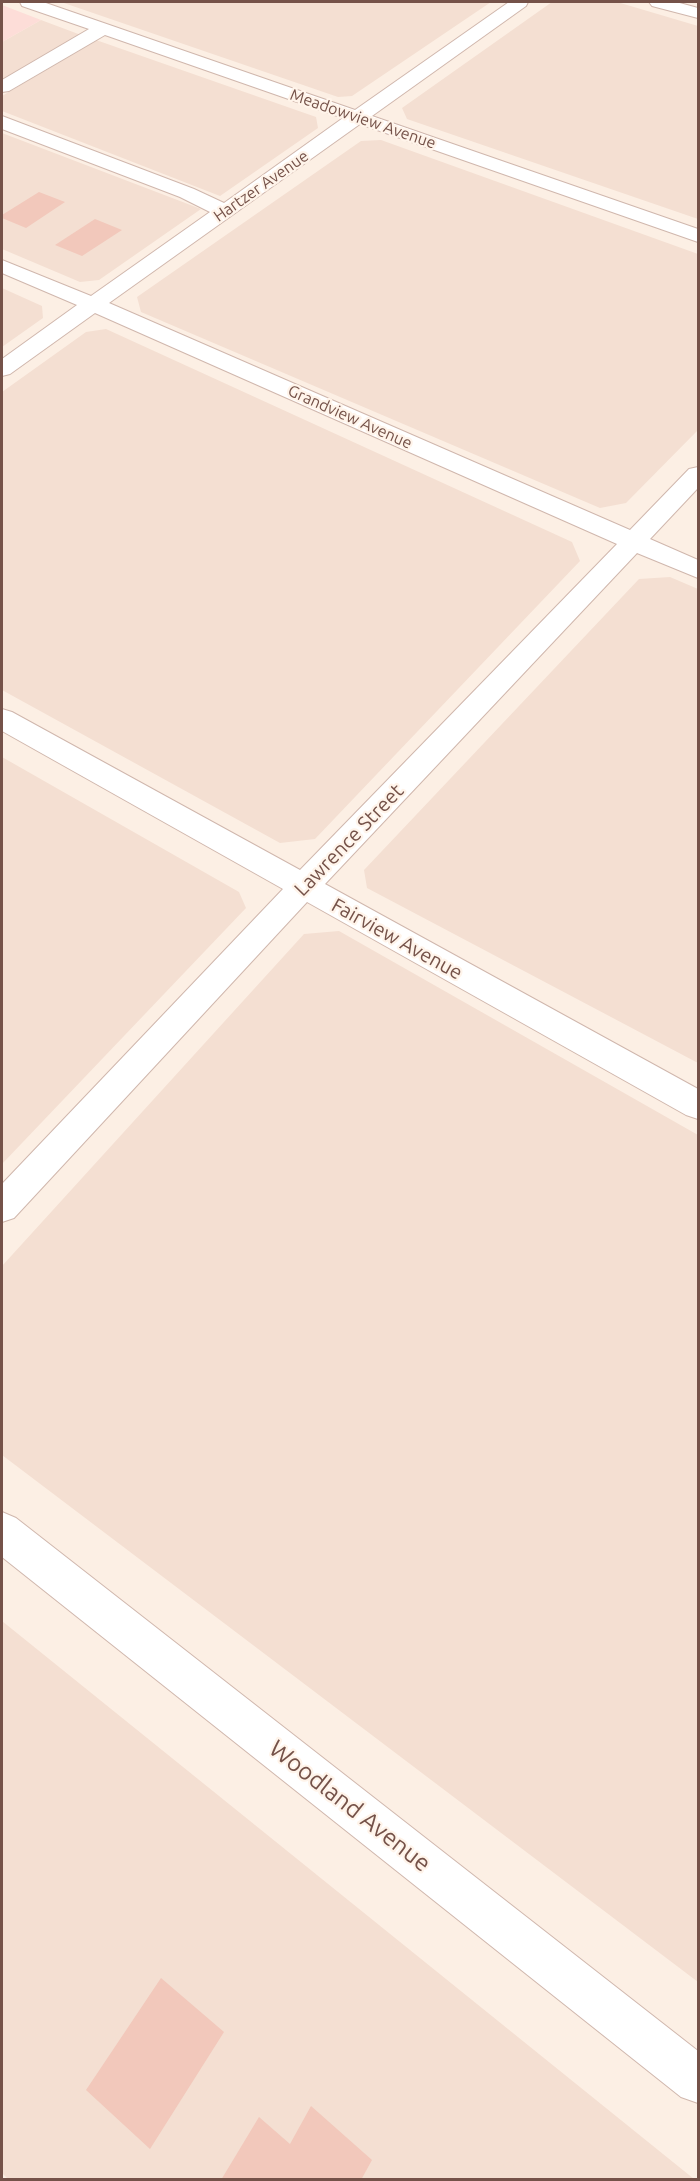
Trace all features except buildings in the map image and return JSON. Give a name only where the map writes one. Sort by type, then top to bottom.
[{"type":"street","name":"Meadowview Avenue","points":[[28,2],[699,236]]},
{"type":"street","name":"Hartzer Avenue","points":[[2,369],[520,2]]},
{"type":"street","points":[[658,2],[699,13]]},
{"type":"street","points":[[2,87],[103,29]]},
{"type":"street","points":[[2,122],[187,193],[225,211]]},
{"type":"street","name":"Grandview Avenue","points":[[2,266],[699,570]]},
{"type":"street","name":"Lawrence Street","points":[[2,1207],[303,887],[699,474]]},
{"type":"street","name":"Fairview Avenue","points":[[2,719],[699,1105]]},
{"type":"street","name":"Woodland Avenue","points":[[2,1532],[699,2080]]},
{"type":"shaded area","points":[[61,2],[491,2],[352,96],[338,97]]},
{"type":"shaded area","points":[[552,2],[617,2],[698,26],[698,219],[407,119],[402,108]]},
{"type":"shaded area","points":[[2,5],[41,20],[2,42]]},
{"type":"shaded area","points":[[41,20],[81,35],[2,81],[2,42]]},
{"type":"shaded area","points":[[96,40],[316,117],[318,128],[220,196],[2,111],[2,96]]},
{"type":"shaded area","points":[[2,133],[201,209],[99,280],[80,282],[2,249]]},
{"type":"shaded area","points":[[381,140],[698,254],[698,430],[626,503],[600,508],[141,312],[137,297],[361,141]]},
{"type":"shaded area","points":[[2,288],[42,306],[43,318],[2,347]]},
{"type":"shaded area","points":[[106,329],[572,542],[580,561],[315,839],[280,843],[2,690],[2,392],[86,332]]},
{"type":"shaded area","points":[[670,577],[698,589],[698,1063],[367,888],[364,870],[639,579]]},
{"type":"shaded area","points":[[2,757],[239,892],[246,908],[2,1164]]},
{"type":"shaded area","points":[[339,931],[698,1135],[698,1982],[2,1455],[2,1266],[304,934]]},
{"type":"shaded area","points":[[2,1621],[694,2179],[8,2179],[2,2173]]}]
